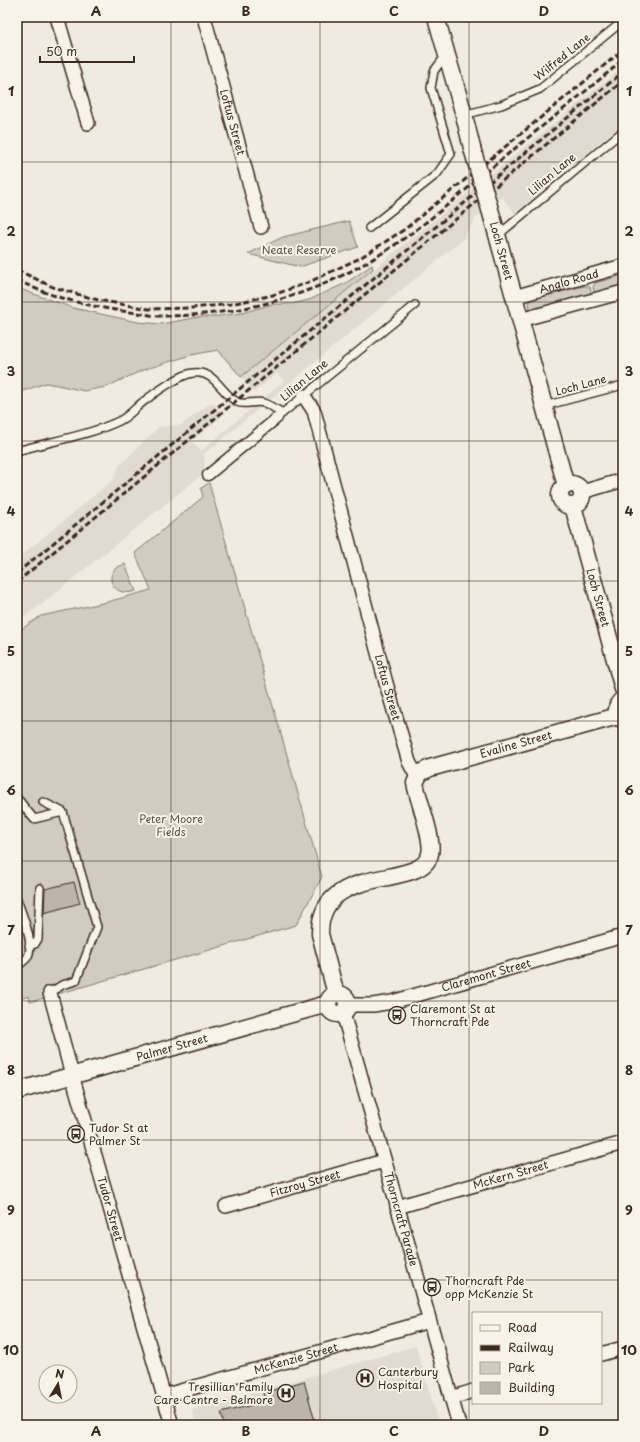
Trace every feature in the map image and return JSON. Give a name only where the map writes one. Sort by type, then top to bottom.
[{"type":"street","points":[[57,17],[88,123]]},
{"type":"street","name":"Loftus Street","points":[[204,17],[261,227]]},
{"type":"street","name":"Loch Street","points":[[436,17],[566,486]]},
{"type":"street","name":"Anglo Road","points":[[514,297],[623,266]]},
{"type":"street","name":"Anglo Road","points":[[520,320],[623,292]]},
{"type":"street","name":"Loftus Street","points":[[304,396],[314,411],[386,683],[409,762],[417,776],[415,782],[416,790],[430,842],[431,852],[427,862],[422,866],[411,871],[344,889],[332,899],[323,915],[320,927],[331,999]]},
{"type":"street","name":"Lilian Lane","points":[[208,475],[280,416]]},
{"type":"street","points":[[582,492],[623,480]]},
{"type":"street","points":[[566,486],[577,486],[582,492],[581,501],[573,506],[563,503],[560,497],[561,490],[566,486]]},
{"type":"street","name":"Loch Street","points":[[573,506],[623,689]]},
{"type":"street","points":[[621,718],[617,712],[617,705],[623,699]]},
{"type":"street","name":"Evaline Street","points":[[417,776],[423,770],[621,718]]},
{"type":"street","name":"Claremont Street","points":[[346,1009],[392,1002],[623,936]]},
{"type":"street","name":"Tudor Street","points":[[50,993],[172,1425]]},
{"type":"street","points":[[331,999],[342,994],[345,996],[346,1009]]},
{"type":"street","name":"Palmer Street","points":[[17,1091],[331,999]]},
{"type":"street","name":"Thorncraft Parade","points":[[346,1009],[384,1161],[459,1425]]},
{"type":"street","name":"McKern Street","points":[[398,1207],[623,1142]]},
{"type":"street","name":"Fitzroy Street","points":[[226,1206],[384,1161]]},
{"type":"street","name":"McKenzie Street","points":[[163,1396],[429,1321]]},
{"type":"street","points":[[602,1354],[623,1348]]},
{"type":"street","points":[[451,1398],[472,1391]]},
{"type":"lane","name":"Wilfred Lane","points":[[464,115],[501,105],[540,90],[623,21]]},
{"type":"lane","points":[[369,228],[437,174],[451,154],[431,88],[434,71],[446,54]]},
{"type":"lane","name":"Lilian Lane","points":[[497,236],[623,131]]},
{"type":"lane","name":"Lilian Lane","points":[[280,416],[415,304]]},
{"type":"lane","points":[[17,451],[94,432],[122,420],[144,401],[181,377],[193,373],[206,374],[215,380],[235,401],[240,404],[264,403],[280,416]]},
{"type":"lane","name":"Loch Lane","points":[[544,406],[623,385]]},
{"type":"lane","points":[[17,798],[34,819],[63,812]]},
{"type":"lane","points":[[43,802],[63,812],[97,927],[76,981],[62,985],[50,993]]},
{"type":"lane","points":[[29,946],[35,944],[38,939],[40,888]]},
{"type":"lane","points":[[17,899],[28,936],[29,946],[27,958],[17,967]]},
{"type":"shaded area","points":[[623,67],[623,123],[515,213],[502,197],[475,219],[463,239],[204,454],[205,472],[42,604],[17,622],[17,559],[113,480],[119,466],[159,427],[181,425],[212,402],[223,415],[191,441],[201,451],[284,381],[277,373],[254,392],[241,377]]},
{"type":"shaded area","name":"Canterbury Hospital","points":[[416,1346],[439,1425],[196,1425],[192,1410]]},
{"type":"green space","name":"Neate Reserve","points":[[349,221],[358,247],[300,267],[248,254],[283,237]]},
{"type":"green space","points":[[372,265],[373,269],[241,377],[218,350],[191,355],[143,370],[106,387],[84,391],[46,383],[17,393],[17,288],[73,308],[138,322],[161,324],[199,317],[212,317],[242,313],[272,304],[291,304],[309,300],[346,283]]},
{"type":"green space","points":[[623,275],[623,287],[597,293],[594,291],[593,287],[595,283]]},
{"type":"green space","points":[[584,286],[590,287],[591,292],[587,296],[533,310],[530,308],[530,300]]},
{"type":"green space","name":"Peter Moore Fields","points":[[209,483],[322,877],[296,925],[30,1002],[29,996],[17,1000],[17,632],[41,616],[107,602],[151,590],[135,553],[203,497],[201,488]]},
{"type":"green space","points":[[125,564],[136,591],[129,593],[118,590],[114,587],[111,578],[112,573],[116,568]]},
{"type":"building","points":[[74,882],[80,903],[44,913],[45,889]]},
{"type":"building","name":"Tresillian Family Care Centre - Belmore","points":[[304,1381],[316,1425],[224,1425],[221,1413],[252,1405],[251,1401],[264,1397],[263,1393]]},
{"type":"railway","points":[[17,270],[53,287],[98,300],[149,309],[192,308],[231,304],[273,295],[307,283],[360,258],[405,229],[623,50]]},
{"type":"railway","points":[[17,280],[44,292],[72,301],[115,310],[161,316],[194,315],[225,311],[256,306],[286,298],[344,275],[372,260],[399,242],[452,202],[623,60]]},
{"type":"railway","points":[[17,573],[623,72]]},
{"type":"railway","points":[[17,582],[623,81]]},
{"type":"place","name":"Claremont St at Thorncraft Pde","points":[[397,1015]]},
{"type":"place","name":"Tudor St at Palmer St","points":[[76,1134]]},
{"type":"place","name":"Thorncraft Pde opp McKenzie St","points":[[432,1287]]},
{"type":"place","name":"Canterbury Hospital","points":[[365,1378]]},
{"type":"place","name":"Tresillian Family Care Centre - Belmore","points":[[286,1393]]}]
